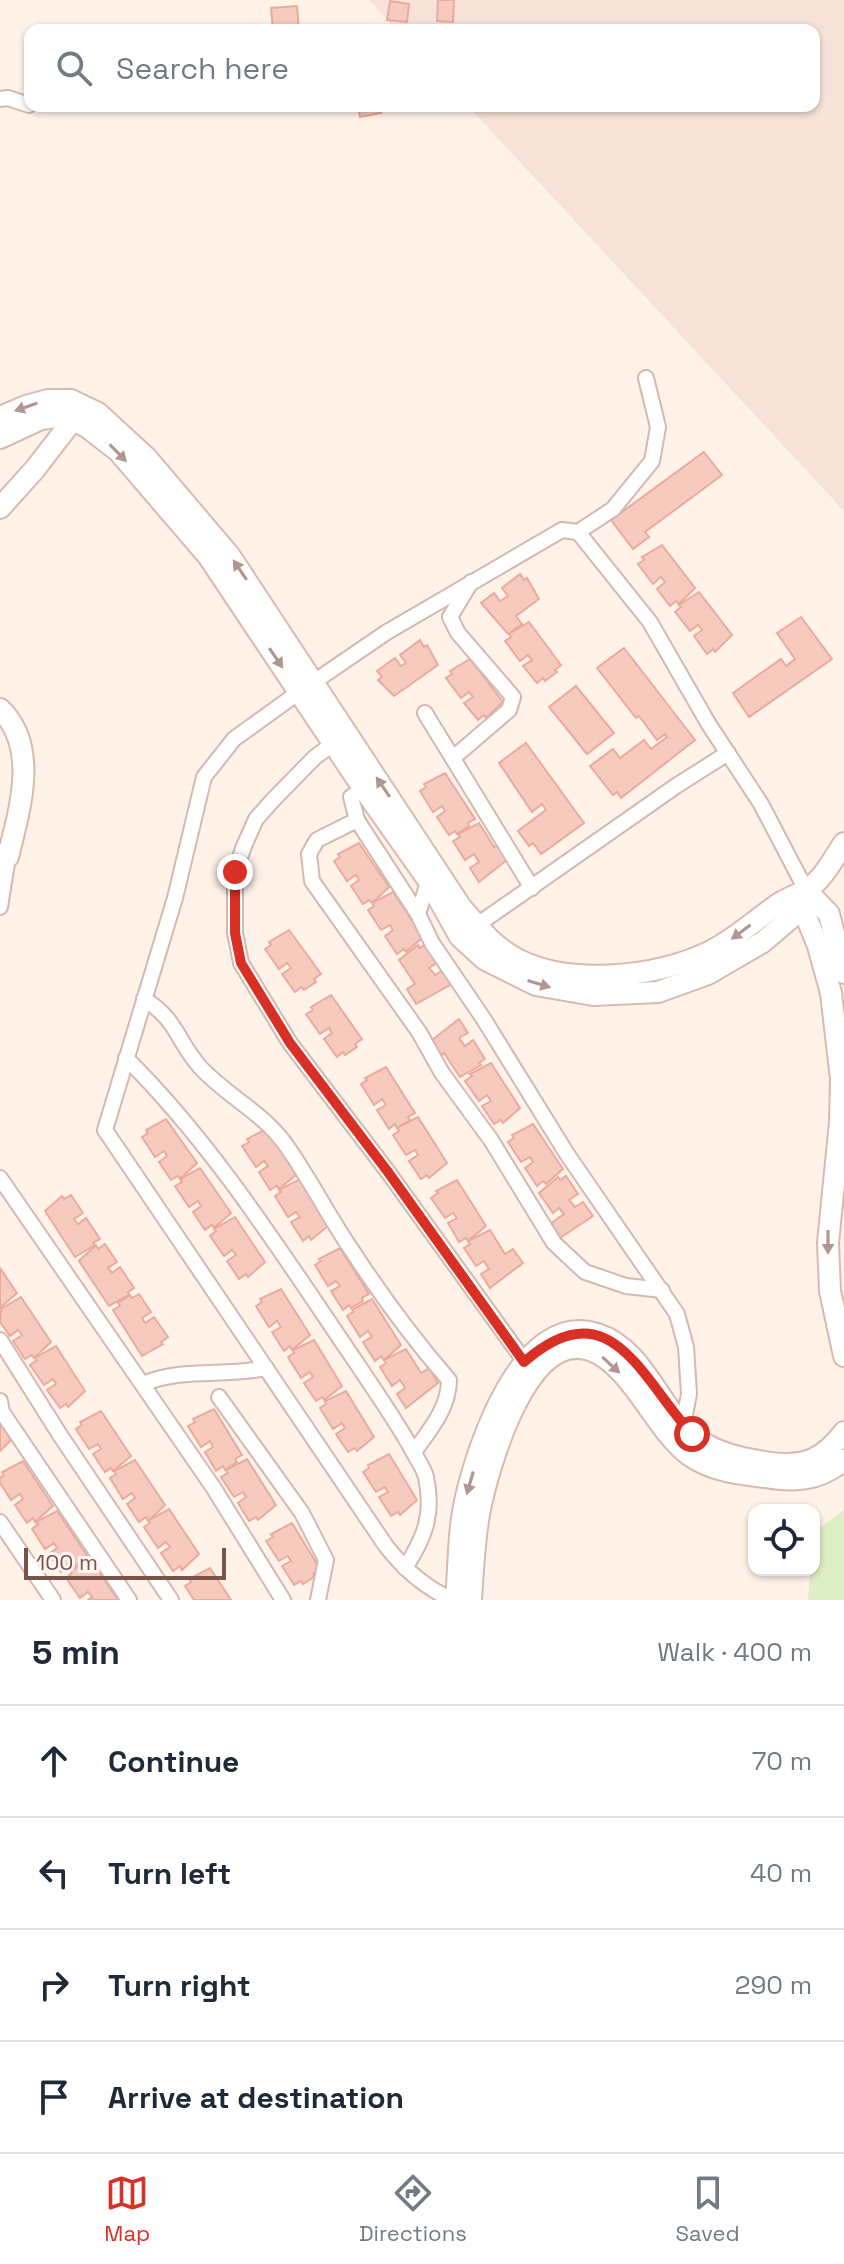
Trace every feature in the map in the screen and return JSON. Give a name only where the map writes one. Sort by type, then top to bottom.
[{"type":"street","points":[[0,99],[8,98],[24,103]]},
{"type":"street","points":[[646,378],[658,427],[652,461],[613,509],[578,532],[562,530],[387,632],[234,739],[204,777],[175,898],[105,1130],[386,1546],[428,1588],[454,1600],[462,1523],[472,1474],[506,1386],[528,1367],[558,1352],[576,1348],[601,1356],[679,1446],[709,1465],[741,1474],[792,1481],[821,1475],[844,1460]]},
{"type":"street","points":[[0,417],[48,400],[71,400],[78,413]]},
{"type":"street","points":[[0,508],[78,413]]},
{"type":"street","points":[[0,438],[52,416],[98,413],[146,457],[230,556],[306,688],[432,873]]},
{"type":"street","points":[[578,532],[650,622],[761,804],[806,890],[829,914],[844,973]]},
{"type":"street","points":[[453,758],[509,710],[513,697],[458,633],[450,617],[472,581]]},
{"type":"street","points":[[0,709],[16,730],[23,765],[19,813],[4,856],[0,907]]},
{"type":"street","points":[[425,713],[532,888]]},
{"type":"street","points":[[340,739],[363,788],[461,907],[468,932]]},
{"type":"street","points":[[340,739],[315,757],[272,801],[256,819],[244,846],[235,872],[235,933],[241,963],[290,1043],[388,1172],[528,1367]]},
{"type":"street","points":[[468,932],[728,753]]},
{"type":"street","points":[[363,788],[351,797],[357,820],[567,1154],[677,1314],[686,1347],[689,1394],[679,1446]]},
{"type":"street","points":[[357,820],[317,840],[309,854],[312,881],[419,1032],[442,1073],[491,1140],[554,1243],[585,1272],[626,1286],[662,1290]]},
{"type":"street","points":[[468,932],[487,939],[519,961],[556,971],[584,976],[637,973],[683,962],[735,938],[784,899],[806,890],[820,878],[844,843]]},
{"type":"street","points":[[418,914],[432,873]]},
{"type":"street","points":[[806,890],[807,919],[831,993],[841,1079],[840,1122],[828,1243],[830,1291],[844,1356]]},
{"type":"street","points":[[144,999],[172,1021],[182,1043],[200,1067],[227,1094],[261,1118],[282,1140],[351,1250],[411,1336],[449,1380],[449,1393],[436,1422],[414,1452]]},
{"type":"street","points":[[126,1058],[155,1087],[217,1165],[315,1302],[414,1452],[426,1475],[429,1516],[422,1542],[405,1568]]},
{"type":"street","points":[[0,1178],[213,1487],[283,1600]]},
{"type":"street","points":[[471,1600],[483,1497],[528,1367],[541,1347],[566,1334],[598,1334],[616,1344],[632,1359],[683,1425],[706,1445],[733,1456],[774,1463],[813,1461],[830,1449],[844,1432]]},
{"type":"street","points":[[1,1345],[171,1600]]},
{"type":"street","points":[[143,1384],[162,1376],[195,1371],[230,1373],[266,1368]]},
{"type":"street","points":[[219,1397],[302,1513],[326,1560],[318,1600]]},
{"type":"street","points":[[0,1401],[2,1412],[129,1600]]},
{"type":"street","points":[[0,1522],[53,1600]]},
{"type":"shaded area","points":[[369,0],[844,0],[844,511],[474,112],[820,112],[820,24],[391,24]]},
{"type":"green space","points":[[844,1510],[844,1600],[808,1600],[810,1576],[820,1576],[820,1528]]},
{"type":"building","points":[[438,0],[454,0],[453,22],[437,21]]},
{"type":"building","points":[[390,1],[409,4],[407,22],[387,20]]},
{"type":"building","points":[[297,6],[298,24],[272,24],[271,8]]},
{"type":"building","points":[[359,112],[381,112],[381,113],[360,117]]},
{"type":"building","points":[[704,452],[722,475],[645,532],[649,537],[633,549],[611,520]]},
{"type":"building","points":[[662,545],[695,588],[679,604],[676,601],[670,606],[657,589],[665,582],[661,577],[653,584],[638,564],[644,560],[642,557]]},
{"type":"building","points":[[520,574],[524,580],[527,578],[539,599],[516,616],[522,624],[508,634],[481,603],[494,593],[500,601],[508,596],[502,588]]},
{"type":"building","points":[[699,592],[732,635],[715,652],[713,649],[707,654],[694,636],[702,630],[698,625],[690,631],[675,612],[681,607],[679,605]]},
{"type":"building","points":[[801,617],[832,659],[749,717],[733,693],[781,659],[786,666],[795,659],[777,633]]},
{"type":"building","points":[[529,622],[561,665],[545,681],[543,678],[537,683],[523,666],[532,660],[528,655],[520,661],[505,641],[511,637],[509,634]]},
{"type":"building","points":[[420,640],[424,647],[427,645],[438,665],[394,696],[378,680],[382,677],[377,671],[395,658],[401,666],[406,663],[400,655]]},
{"type":"building","points":[[624,648],[695,740],[621,798],[617,792],[613,795],[590,766],[613,749],[620,758],[644,740],[651,749],[667,737],[665,734],[657,740],[597,668]]},
{"type":"building","points":[[470,659],[503,702],[486,718],[484,715],[478,720],[464,703],[473,697],[469,692],[461,698],[446,678],[452,674],[450,671]]},
{"type":"building","points":[[576,686],[614,733],[587,754],[549,707]]},
{"type":"building","points":[[526,743],[584,823],[541,854],[533,843],[529,846],[518,831],[546,810],[542,804],[532,812],[499,763]]},
{"type":"building","points":[[445,773],[475,819],[457,834],[455,831],[449,835],[437,817],[445,811],[442,806],[433,812],[420,791],[426,787],[424,784]]},
{"type":"building","points":[[479,823],[494,847],[503,842],[512,856],[479,882],[470,868],[479,862],[474,854],[465,860],[453,841],[460,837],[458,834]]},
{"type":"building","points":[[359,843],[389,887],[372,903],[369,900],[363,904],[351,886],[359,880],[356,875],[347,881],[334,861],[340,857],[338,854]]},
{"type":"building","points":[[393,892],[423,937],[406,952],[404,949],[397,954],[385,936],[393,930],[390,925],[381,930],[368,910],[374,906],[372,903]]},
{"type":"building","points":[[289,930],[321,974],[314,979],[316,982],[295,992],[282,974],[291,968],[287,963],[279,969],[265,949],[271,945],[269,942]]},
{"type":"building","points":[[426,944],[438,962],[429,968],[435,975],[443,970],[452,984],[416,1004],[407,989],[415,984],[399,960],[418,945],[420,948]]},
{"type":"building","points":[[331,995],[362,1039],[355,1044],[357,1047],[337,1057],[324,1039],[332,1033],[329,1028],[320,1034],[306,1014],[313,1010],[311,1007]]},
{"type":"building","points":[[459,1019],[468,1033],[459,1038],[465,1046],[473,1040],[485,1059],[479,1063],[481,1065],[460,1077],[444,1053],[436,1059],[427,1044]]},
{"type":"building","points":[[491,1063],[520,1108],[503,1123],[501,1120],[494,1124],[482,1106],[491,1101],[487,1095],[479,1101],[465,1081],[472,1076],[470,1074]]},
{"type":"building","points":[[386,1067],[415,1113],[397,1128],[395,1124],[389,1129],[377,1110],[386,1105],[382,1099],[374,1105],[361,1084],[367,1080],[365,1078]]},
{"type":"building","points":[[418,1117],[447,1163],[429,1178],[427,1175],[421,1179],[409,1161],[418,1155],[415,1150],[406,1155],[393,1135],[399,1131],[397,1128]]},
{"type":"building","points":[[166,1119],[197,1163],[180,1179],[178,1176],[171,1180],[159,1162],[167,1156],[164,1151],[155,1157],[142,1137],[148,1133],[146,1130]]},
{"type":"building","points":[[533,1124],[563,1169],[546,1184],[543,1181],[537,1186],[525,1168],[533,1162],[530,1157],[521,1162],[508,1142],[514,1138],[512,1135]]},
{"type":"building","points":[[268,1128],[297,1174],[279,1189],[277,1186],[270,1190],[259,1172],[268,1166],[264,1161],[256,1167],[242,1146],[249,1142],[247,1139]]},
{"type":"building","points":[[200,1168],[231,1213],[214,1228],[212,1225],[205,1230],[193,1212],[201,1206],[198,1201],[189,1207],[175,1186],[182,1182],[180,1179]]},
{"type":"building","points":[[566,1176],[578,1194],[569,1200],[575,1207],[583,1202],[593,1216],[557,1240],[547,1226],[564,1214],[559,1208],[553,1213],[539,1193],[558,1177],[560,1180]]},
{"type":"building","points":[[300,1179],[329,1225],[311,1240],[309,1236],[303,1241],[291,1222],[300,1217],[296,1212],[288,1217],[275,1196],[281,1192],[279,1190]]},
{"type":"building","points":[[457,1180],[486,1226],[468,1241],[466,1238],[459,1242],[448,1223],[457,1218],[453,1213],[445,1218],[431,1198],[438,1193],[436,1191]]},
{"type":"building","points":[[71,1195],[83,1213],[74,1219],[78,1224],[86,1218],[100,1239],[75,1257],[45,1211],[62,1196],[64,1199]]},
{"type":"building","points":[[235,1217],[265,1262],[248,1277],[246,1274],[239,1279],[227,1261],[236,1255],[232,1250],[224,1256],[210,1236],[216,1231],[214,1229]]},
{"type":"building","points":[[490,1230],[505,1254],[513,1249],[523,1263],[490,1288],[481,1274],[489,1269],[484,1261],[476,1266],[464,1248],[470,1244],[468,1241]]},
{"type":"building","points":[[105,1244],[117,1262],[108,1268],[112,1273],[120,1267],[134,1288],[128,1292],[129,1295],[109,1306],[79,1261],[96,1245],[98,1249]]},
{"type":"building","points":[[340,1248],[369,1294],[362,1298],[363,1301],[343,1310],[331,1291],[340,1286],[336,1281],[328,1286],[315,1265],[321,1261],[319,1259]]},
{"type":"building","points":[[0,1268],[17,1293],[0,1308]]},
{"type":"building","points":[[281,1289],[310,1335],[292,1350],[290,1346],[284,1351],[272,1332],[281,1327],[277,1321],[269,1327],[256,1306],[262,1302],[260,1299]]},
{"type":"building","points":[[139,1294],[151,1312],[142,1318],[145,1323],[154,1317],[168,1337],[161,1342],[163,1344],[142,1356],[113,1310],[130,1295],[132,1298]]},
{"type":"building","points":[[21,1297],[51,1342],[34,1358],[32,1355],[25,1359],[13,1341],[22,1335],[18,1330],[10,1336],[0,1322],[1,1309]]},
{"type":"building","points":[[372,1299],[401,1345],[384,1360],[381,1356],[375,1361],[363,1342],[372,1337],[368,1331],[360,1337],[347,1316]]},
{"type":"building","points":[[314,1340],[342,1386],[324,1400],[323,1397],[316,1401],[304,1383],[313,1377],[310,1372],[301,1378],[288,1357],[294,1353],[293,1350]]},
{"type":"building","points":[[56,1346],[85,1391],[68,1407],[66,1404],[60,1408],[47,1390],[56,1384],[53,1379],[44,1385],[30,1365],[37,1360],[35,1358]]},
{"type":"building","points":[[406,1349],[421,1373],[429,1368],[438,1383],[406,1408],[397,1394],[405,1388],[400,1380],[392,1386],[380,1367],[386,1363],[384,1360]]},
{"type":"building","points":[[346,1391],[374,1437],[357,1451],[355,1448],[348,1452],[336,1434],[345,1428],[342,1423],[333,1429],[320,1408],[326,1404],[325,1401]]},
{"type":"building","points":[[214,1409],[242,1455],[225,1470],[223,1466],[216,1471],[205,1452],[213,1447],[210,1441],[201,1447],[188,1426],[195,1422],[193,1419]]},
{"type":"building","points":[[101,1411],[131,1456],[113,1471],[111,1468],[105,1472],[93,1454],[101,1449],[98,1444],[89,1449],[76,1429],[82,1425],[80,1422]]},
{"type":"building","points":[[0,1423],[11,1440],[0,1451]]},
{"type":"building","points":[[389,1454],[417,1500],[400,1515],[398,1512],[391,1516],[379,1497],[388,1492],[385,1487],[376,1492],[363,1472],[369,1468],[368,1465]]},
{"type":"building","points":[[247,1459],[276,1505],[258,1520],[256,1517],[249,1521],[238,1503],[246,1497],[243,1492],[234,1497],[221,1477],[228,1473],[226,1470]]},
{"type":"building","points":[[135,1460],[165,1505],[148,1521],[146,1517],[139,1522],[127,1504],[135,1498],[132,1493],[123,1499],[110,1478],[116,1474],[114,1471]]},
{"type":"building","points":[[23,1461],[53,1506],[35,1522],[33,1518],[27,1523],[15,1505],[23,1499],[20,1494],[11,1500],[0,1483],[4,1475],[2,1472]]},
{"type":"building","points":[[169,1509],[199,1554],[182,1570],[180,1566],[173,1571],[161,1553],[170,1547],[166,1542],[158,1548],[144,1527],[150,1523],[149,1520]]},
{"type":"building","points":[[57,1511],[87,1555],[70,1571],[67,1568],[61,1572],[49,1554],[57,1548],[54,1543],[45,1549],[32,1529],[38,1524],[36,1522]]},
{"type":"building","points":[[292,1523],[320,1569],[303,1584],[301,1581],[294,1585],[282,1566],[291,1561],[288,1556],[279,1561],[266,1541],[273,1537],[271,1534]]},
{"type":"building","points":[[91,1560],[118,1600],[88,1600],[92,1597],[88,1592],[80,1598],[66,1578],[72,1573],[70,1571]]},
{"type":"building","points":[[210,1568],[231,1600],[194,1600],[185,1586],[191,1582],[189,1579]]},
{"type":"route","points":[[235,872],[235,933],[241,963],[290,1043],[388,1172],[524,1362],[541,1347],[566,1334],[598,1334],[616,1344],[632,1359],[692,1434]]}]
